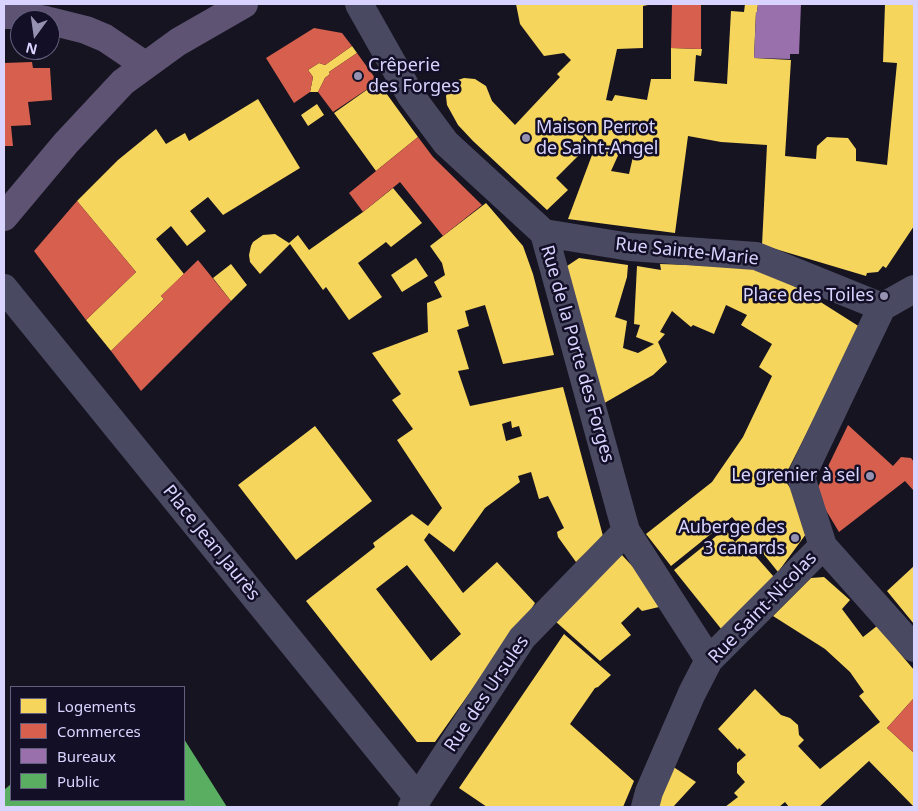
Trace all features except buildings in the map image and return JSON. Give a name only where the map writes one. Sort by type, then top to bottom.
[{"type":"main road","points":[[4,217],[66,144],[123,82],[178,42],[244,4]]},
{"type":"main road","points":[[60,24],[86,30],[105,38],[145,65]]},
{"type":"street","name":"Rue de la Porte des Forges","points":[[359,4],[411,96],[446,143],[544,233],[626,531],[710,660]]},
{"type":"street","name":"Rue Sainte-Marie","points":[[544,233],[630,247],[756,256],[882,307]]},
{"type":"street","name":"Place Jean Jaurès","points":[[4,288],[415,803]]},
{"type":"street","points":[[914,289],[882,307],[801,477],[823,546],[914,648]]},
{"type":"street","name":"Rue des Ursules","points":[[415,803],[522,638],[626,531]]},
{"type":"street","name":"Rue Saint-Nicolas","points":[[645,807],[649,792],[676,729],[692,693],[710,660],[823,546]]},
{"type":"place","name":"Crêperie des Forges","points":[[358,76]]},
{"type":"place","name":"Maison Perrot de Saint-Angel","points":[[526,138]]},
{"type":"place","name":"Place des Toiles","points":[[884,296]]},
{"type":"place","name":"Le grenier à sel","points":[[870,476]]},
{"type":"place","name":"Auberge des 3 canards","points":[[795,538]]}]
